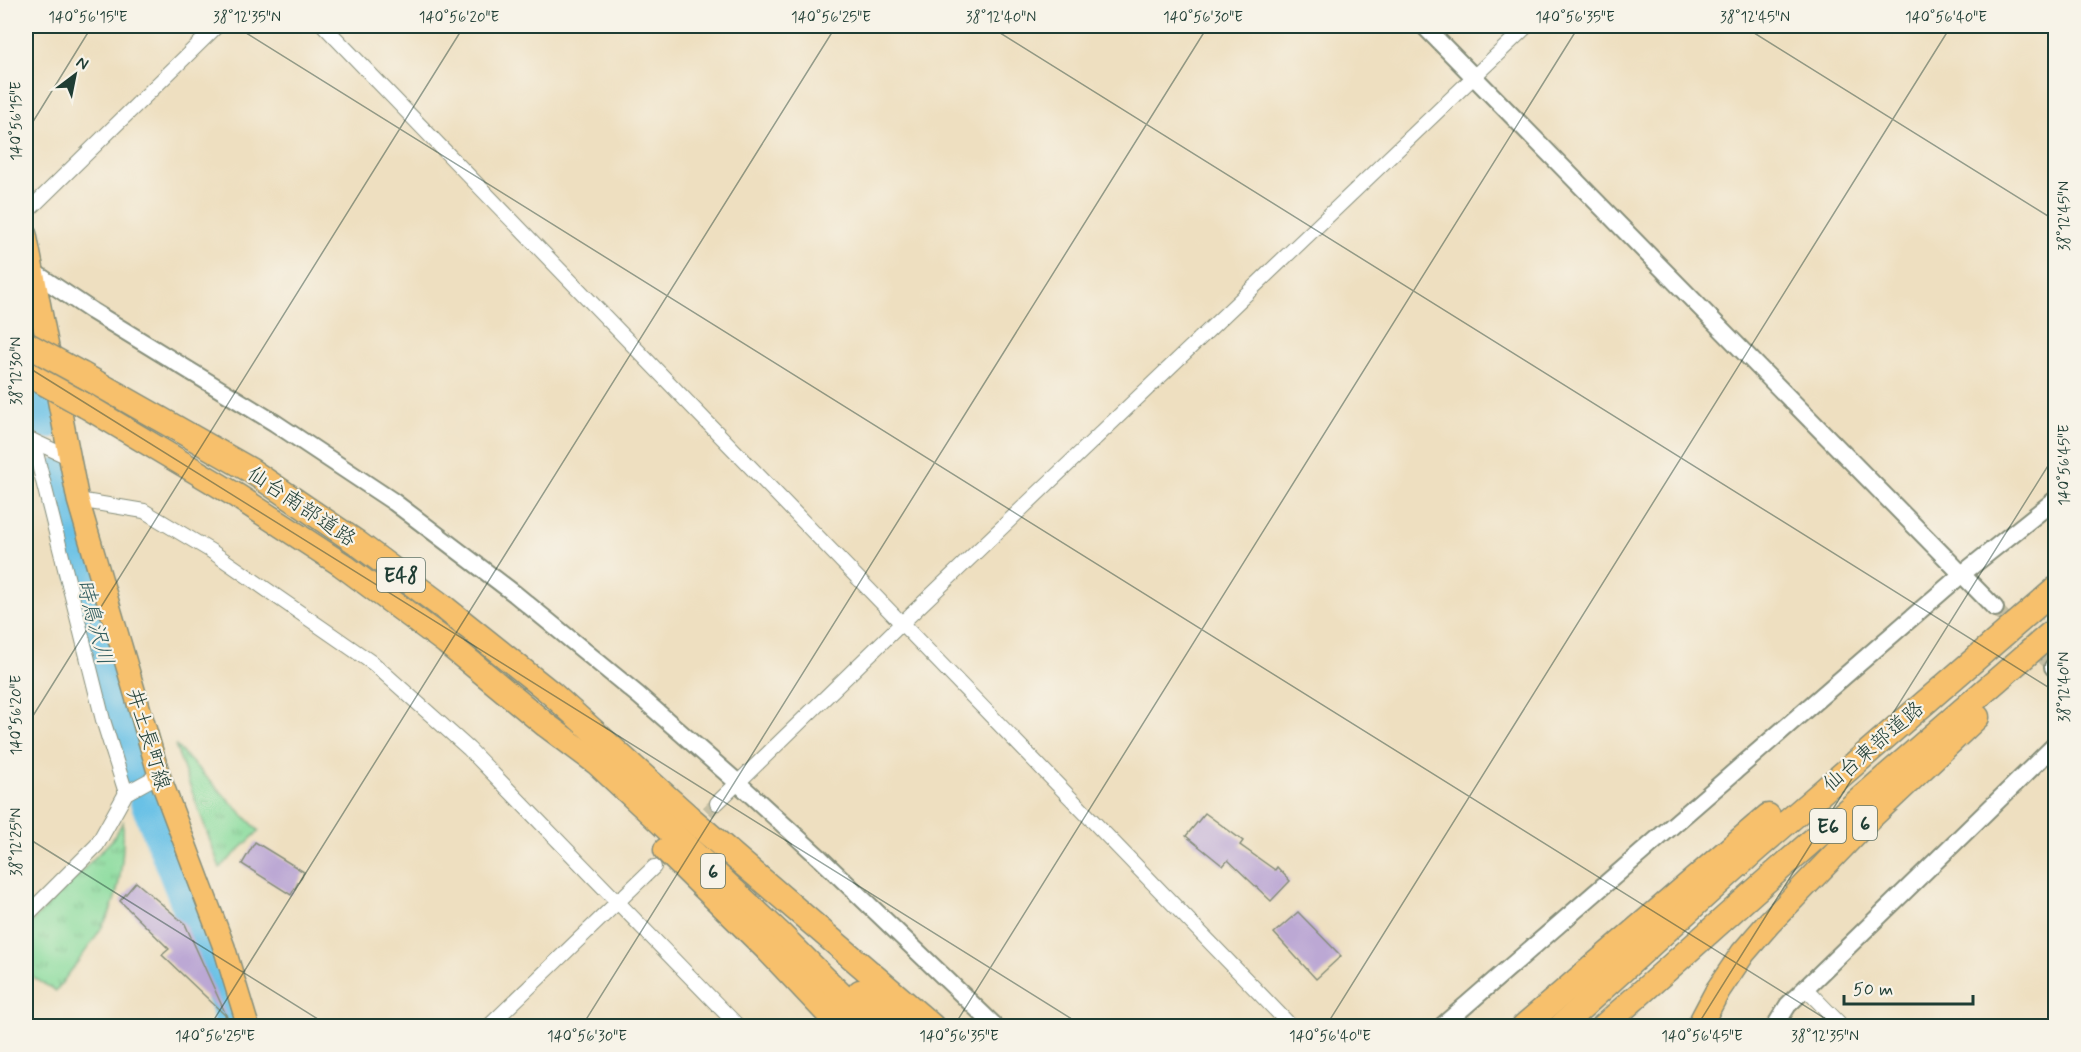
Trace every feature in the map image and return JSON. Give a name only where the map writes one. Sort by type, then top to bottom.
[{"type":"highway","name":"仙台南部道路","points":[[26,344],[250,470],[356,542],[446,609],[543,686],[691,819]]},
{"type":"highway","name":"仙台南部道路","points":[[26,373],[237,496],[341,564],[446,642],[546,725]]},
{"type":"highway","name":"仙台東部道路","points":[[1561,1026],[1754,851],[2055,589]]},
{"type":"highway","name":"仙台東部道路","points":[[1604,1026],[2055,628]]},
{"type":"highway","name":"6","points":[[1699,1026],[1718,990],[1743,953],[1794,896],[1872,816],[2055,639]]},
{"type":"highway","name":"6","points":[[546,725],[589,774],[767,949],[840,1026]]},
{"type":"highway","name":"6","points":[[546,725],[597,763],[779,933],[872,1026]]},
{"type":"highway","points":[[1524,1026],[1826,765],[1891,731]]},
{"type":"highway","name":"6","points":[[691,819],[760,894],[896,1026]]},
{"type":"highway","name":"6","points":[[691,819],[932,1026]]},
{"type":"main road","name":"井土長町線","points":[[26,235],[30,269],[78,500],[159,775],[224,947],[248,1026]]},
{"type":"street","points":[[26,213],[217,26]]},
{"type":"street","points":[[324,26],[1291,1026]]},
{"type":"street","points":[[1424,26],[1995,608]]},
{"type":"street","points":[[717,803],[902,623],[1527,26]]},
{"type":"street","points":[[30,269],[92,311],[275,423],[394,502],[515,594],[638,694],[738,783],[821,859],[995,1026]]},
{"type":"street","points":[[29,439],[70,458]]},
{"type":"street","points":[[29,439],[103,720],[126,793]]},
{"type":"street","points":[[1442,1026],[1962,574],[2055,499]]},
{"type":"street","points":[[78,500],[144,511],[211,551],[374,664],[469,749],[738,1026]]},
{"type":"street","points":[[1775,1026],[1788,1005],[2055,744]]},
{"type":"street","points":[[26,916],[97,845],[126,793],[159,775]]},
{"type":"street","points":[[489,1026],[654,867]]},
{"type":"street","points":[[1805,988],[1842,1026]]},
{"type":"green space","points":[[175,745],[259,831],[220,868]]},
{"type":"green space","points":[[123,822],[121,869],[109,914],[92,943],[56,991],[34,978],[26,969],[26,928],[112,840]]},
{"type":"building","points":[[1205,813],[1243,841],[1240,845],[1275,870],[1277,867],[1290,881],[1271,901],[1228,860],[1223,866],[1186,836]]},
{"type":"building","points":[[255,842],[304,872],[291,895],[242,864]]},
{"type":"building","points":[[136,882],[185,924],[227,1017],[162,955],[169,949],[120,901]]},
{"type":"building","points":[[1298,912],[1341,956],[1316,979],[1274,933]]},
{"type":"waterway","name":"時鳥沢川","points":[[26,320],[47,423]]},
{"type":"waterway","name":"時鳥沢川","points":[[57,474],[134,770]]},
{"type":"waterway","name":"時鳥沢川","points":[[145,799],[227,1005],[230,1026]]},
{"type":"tunnel","points":[[1995,608],[2053,667]]},
{"type":"tunnel","points":[[693,827],[717,803]]}]
